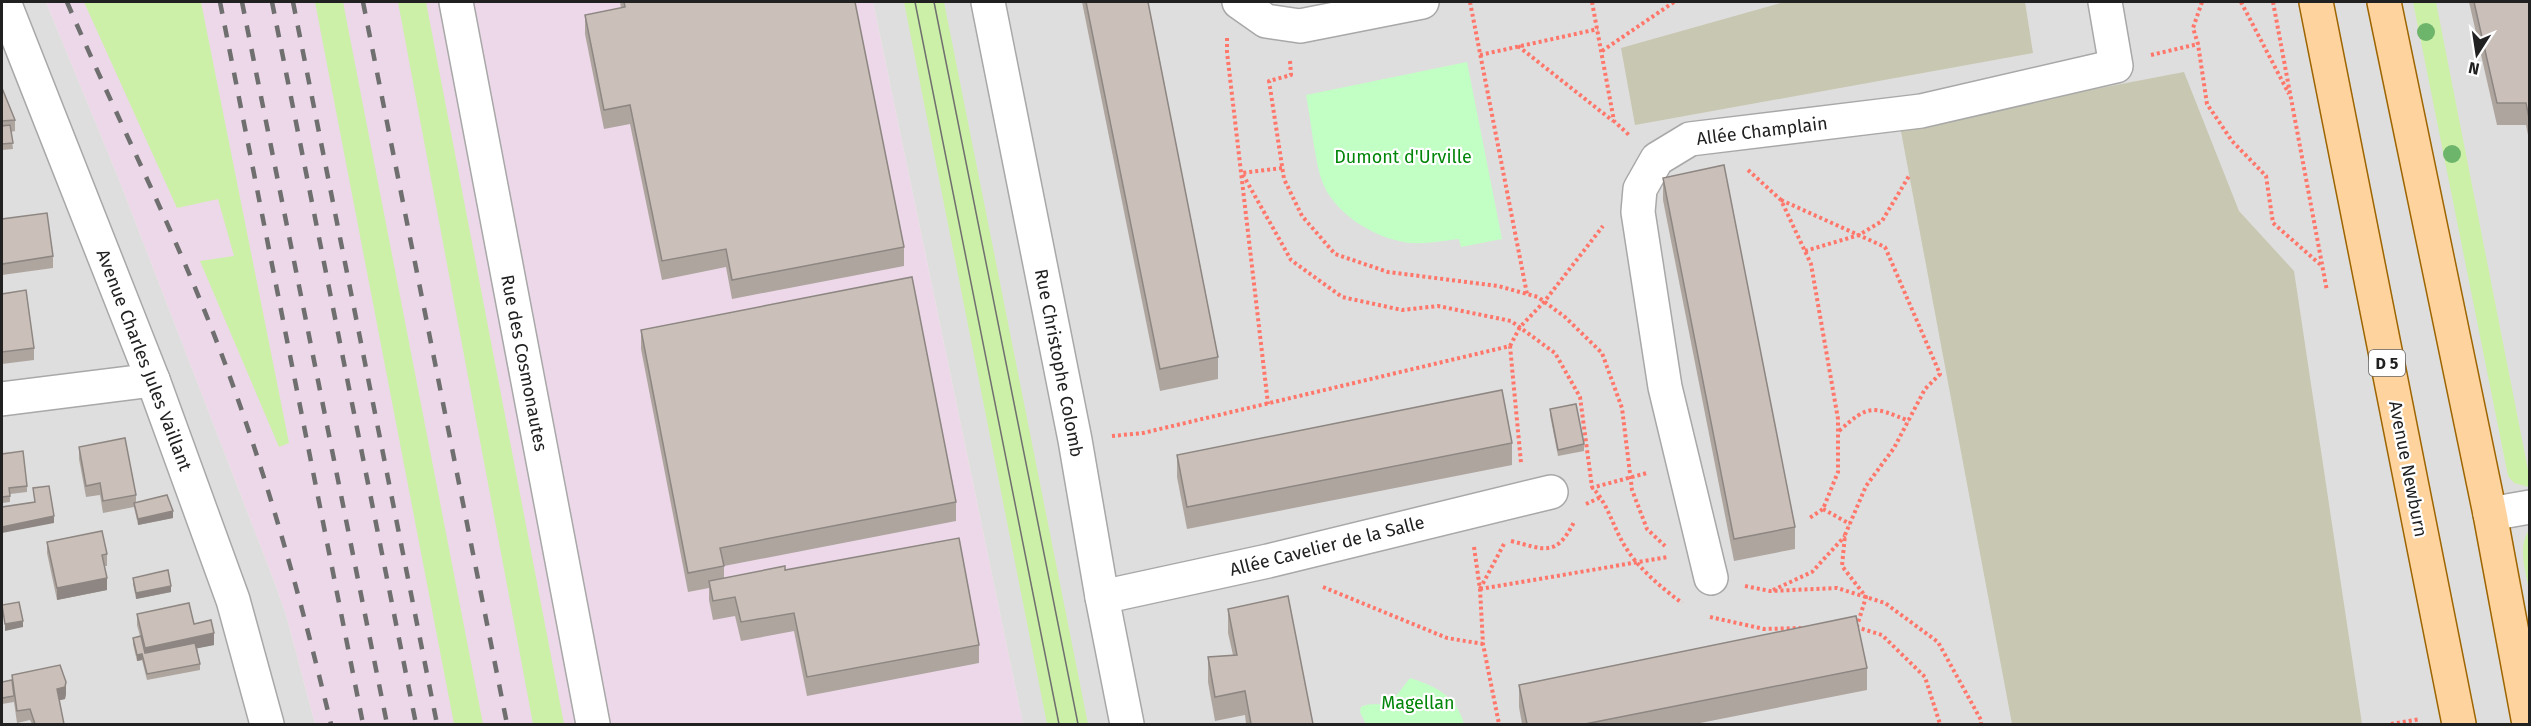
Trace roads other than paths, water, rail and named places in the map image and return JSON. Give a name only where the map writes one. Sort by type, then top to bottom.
[{"type":"main road","name":"Avenue Newburn","points":[[2316,2],[2458,724]]},
{"type":"main road","points":[[2384,2],[2490,514],[2529,724]]},
{"type":"street","name":"Avenue Charles Jules Vaillant","points":[[4,2],[153,380],[233,600],[267,724]]},
{"type":"street","name":"Rue des Cosmonautes","points":[[456,2],[593,724]]},
{"type":"street","name":"Rue Christophe Colomb","points":[[988,2],[1075,440],[1127,724]]},
{"type":"street","points":[[1239,2],[1266,21],[1300,26],[1422,2]]},
{"type":"street","name":"Allée Champlain","points":[[1711,578],[1665,387],[1638,212],[1640,189],[1657,159],[1690,139],[1921,111],[2116,66],[2105,2]]},
{"type":"street","points":[[2,399],[153,380]]},
{"type":"street","name":"Allée Cavelier de la Salle","points":[[1102,597],[1268,561],[1537,494]]},
{"type":"street","points":[[2490,514],[2529,507]]},
{"type":"tram line","points":[[915,2],[1059,724]]},
{"type":"tram line","points":[[934,2],[1078,724]]},
{"type":"railway","points":[[67,2],[194,284],[231,380],[286,551],[331,724]]},
{"type":"railway","points":[[220,2],[363,724]]},
{"type":"railway","points":[[242,2],[387,724]]},
{"type":"railway","points":[[272,2],[416,724]]},
{"type":"railway","points":[[293,2],[437,724]]},
{"type":"railway","points":[[363,2],[507,724]]},
{"type":"park label","name":"Dumont d'Urville","points":[[1403,157]]},
{"type":"park label","name":"Magellan","points":[[1418,703]]}]
